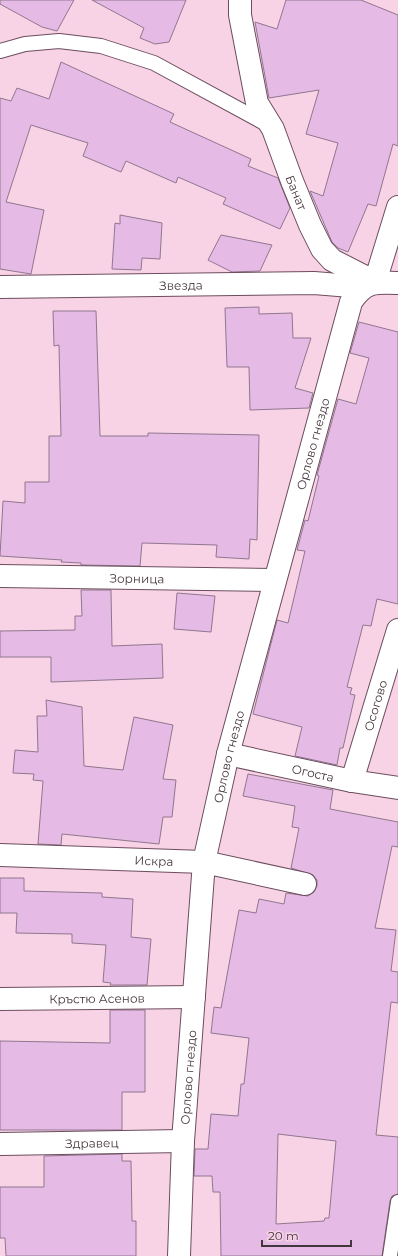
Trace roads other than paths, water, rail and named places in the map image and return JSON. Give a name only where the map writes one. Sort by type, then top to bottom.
[{"type":"street","name":"Банат","points":[[240,0],[240,15],[257,103],[273,128],[310,225],[322,249],[332,260],[369,285]]},
{"type":"street","points":[[369,285],[398,207]]},
{"type":"street","name":"Звезда","points":[[0,287],[314,283],[369,285],[398,283]]},
{"type":"street","name":"Орлово гнездо","points":[[179,1256],[183,1141],[204,862],[228,754],[274,580],[351,302],[369,285]]},
{"type":"street","name":"Зорница","points":[[0,576],[274,580]]},
{"type":"street","name":"Осогово","points":[[352,780],[398,630]]},
{"type":"street","name":"Огоста","points":[[228,754],[398,788]]},
{"type":"street","name":"Искра","points":[[0,855],[204,862],[305,884]]},
{"type":"street","name":"Кръстю Асенов","points":[[0,999],[194,997]]},
{"type":"street","name":"Здравец","points":[[0,1144],[183,1141]]},
{"type":"lane","points":[[0,51],[25,44],[59,42],[102,46],[154,63],[273,128]]},
{"type":"lane","points":[[390,1256],[398,1202]]}]
